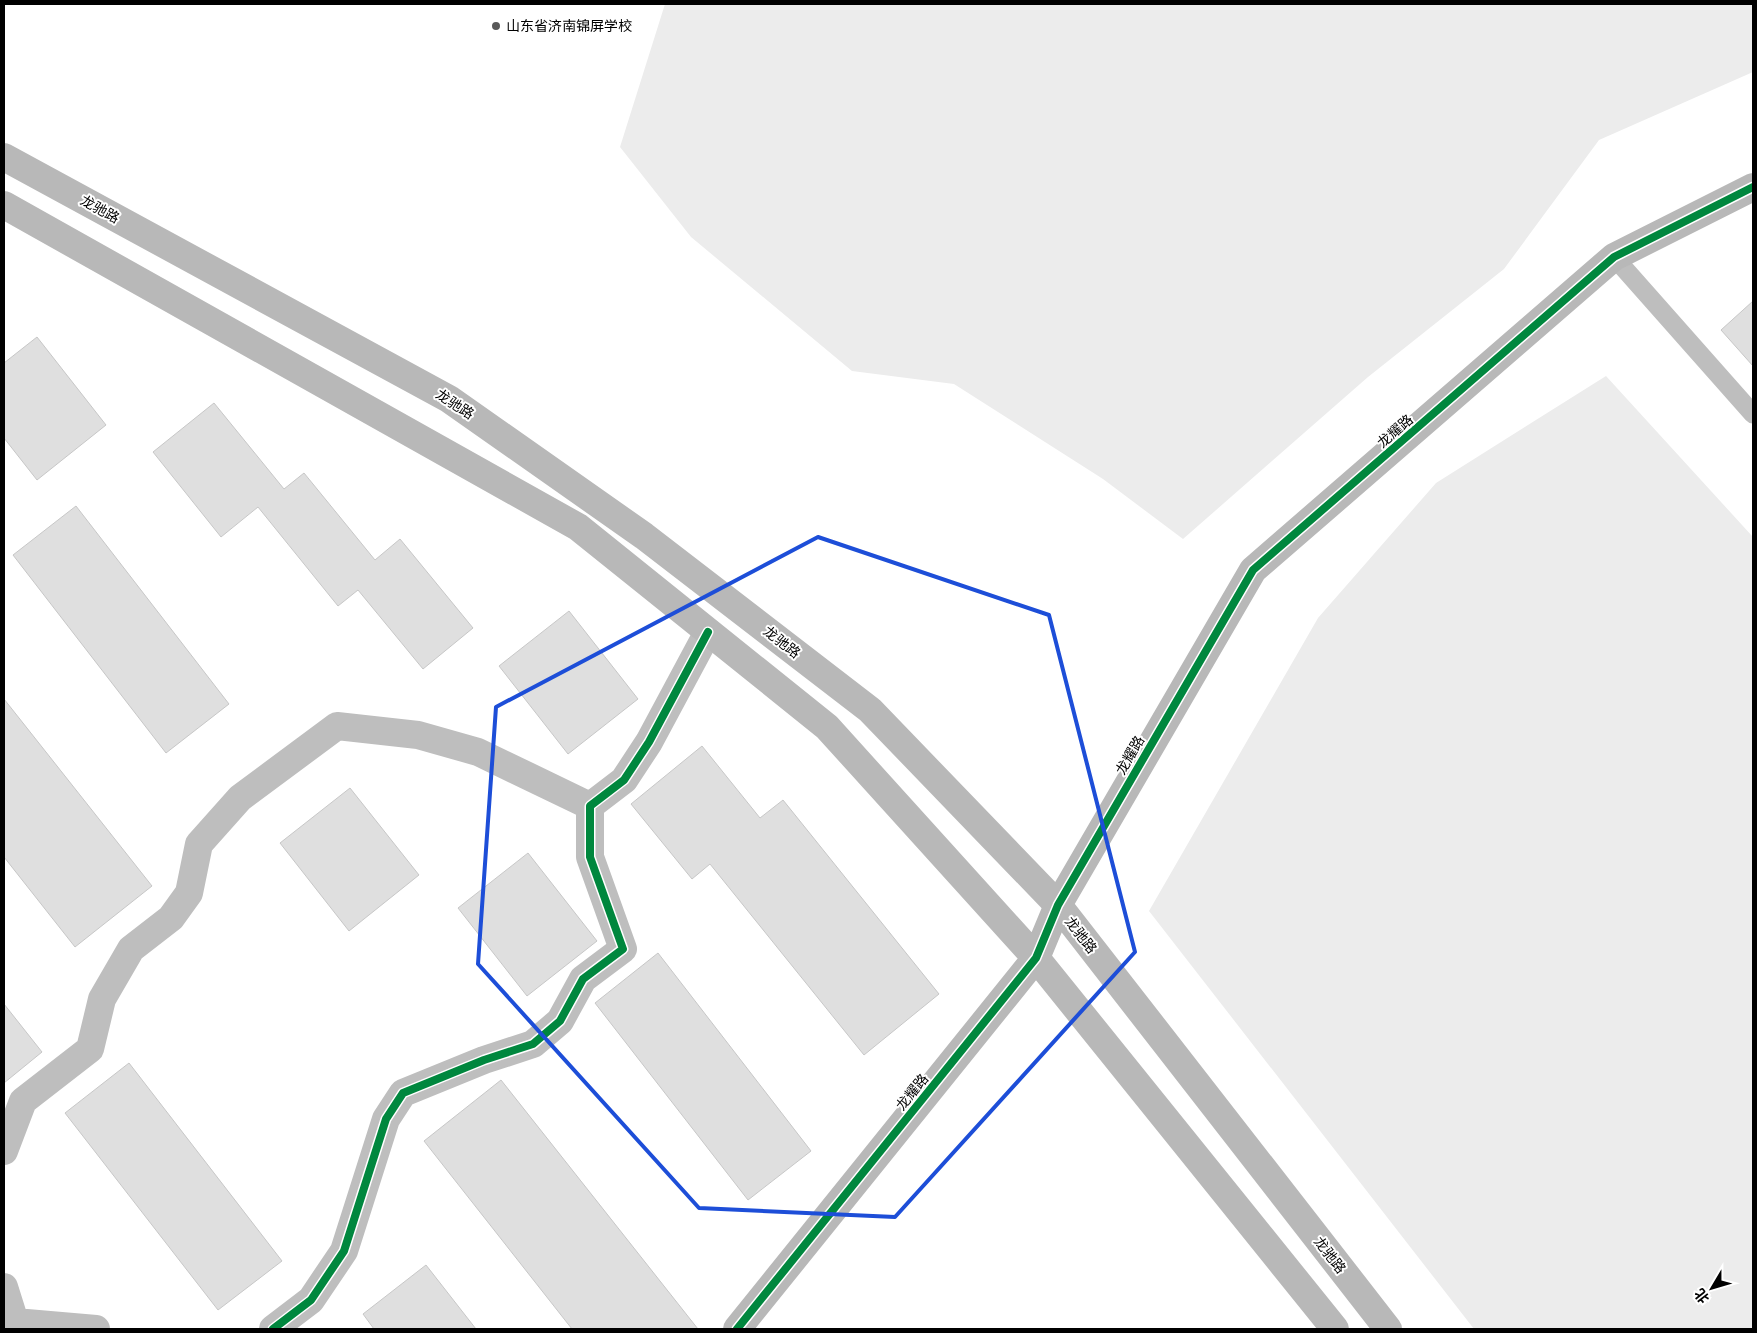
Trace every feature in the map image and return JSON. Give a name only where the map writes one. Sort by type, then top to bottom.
[{"type":"main road","name":"龙驰路","points":[[4,157],[449,399],[644,536],[870,710],[1058,905],[1388,1329]]},
{"type":"main road","name":"龙耀路","points":[[737,1329],[1036,958],[1058,905],[1253,570],[1614,257],[1753,187]]},
{"type":"main road","points":[[4,205],[578,527],[826,727],[1036,958],[1335,1329]]},
{"type":"street","points":[[590,806],[624,780],[644,750],[708,632]]},
{"type":"street","points":[[4,1151],[23,1101],[90,1049],[102,999],[131,949],[171,918],[189,893],[199,844],[240,798],[337,726],[418,734],[478,752],[590,806]]},
{"type":"street","points":[[273,1329],[311,1300],[344,1250],[386,1119],[403,1092],[484,1060],[533,1044],[560,1021],[584,980],[623,949],[590,858],[590,806]]},
{"type":"street","points":[[4,1287],[12,1325],[96,1329]]},
{"type":"lane","points":[[1614,257],[1753,414]]},
{"type":"highlighted area","points":[[818,537],[1049,615],[1135,952],[895,1217],[699,1208],[478,964],[496,707]]},
{"type":"shaded area","points":[[665,4],[1753,4],[1753,72],[1599,140],[1504,269],[1368,377],[1183,539],[1103,479],[954,384],[852,371],[691,237],[620,147]]},
{"type":"shaded area","points":[[1606,376],[1753,537],[1753,1329],[1474,1329],[1149,911],[1318,618],[1436,483]]},
{"type":"building","points":[[1753,301],[1753,366],[1721,330]]},
{"type":"building","points":[[37,337],[106,425],[37,480],[4,438],[4,363]]},
{"type":"building","points":[[214,403],[284,489],[304,473],[375,560],[400,539],[473,628],[423,669],[358,590],[338,606],[258,507],[221,537],[153,452]]},
{"type":"building","points":[[76,506],[229,704],[166,753],[13,555]]},
{"type":"building","points":[[569,611],[638,699],[568,754],[499,666]]},
{"type":"building","points":[[4,699],[152,886],[75,947],[4,857]]},
{"type":"building","points":[[702,746],[760,818],[783,800],[939,994],[864,1055],[710,864],[692,879],[631,804]]},
{"type":"building","points":[[350,788],[419,875],[349,931],[280,843]]},
{"type":"building","points":[[528,853],[597,941],[527,996],[458,908]]},
{"type":"building","points":[[658,953],[811,1151],[748,1200],[595,1003]]},
{"type":"building","points":[[4,1004],[42,1052],[4,1083]]},
{"type":"building","points":[[129,1063],[282,1261],[218,1310],[65,1113]]},
{"type":"building","points":[[501,1080],[698,1329],[572,1329],[424,1141]]},
{"type":"building","points":[[426,1265],[476,1329],[374,1329],[363,1314]]},
{"type":"cycle path","points":[[737,1329],[1036,958],[1058,905],[1253,570],[1614,257],[1753,187]]},
{"type":"cycle path","points":[[273,1329],[311,1300],[344,1251],[386,1119],[403,1093],[484,1060],[533,1044],[560,1021],[583,979],[623,949],[590,857],[590,806],[624,780],[649,742],[708,632]]},
{"type":"place","name":"山东省济南锦屏学校","points":[[496,26]]}]
